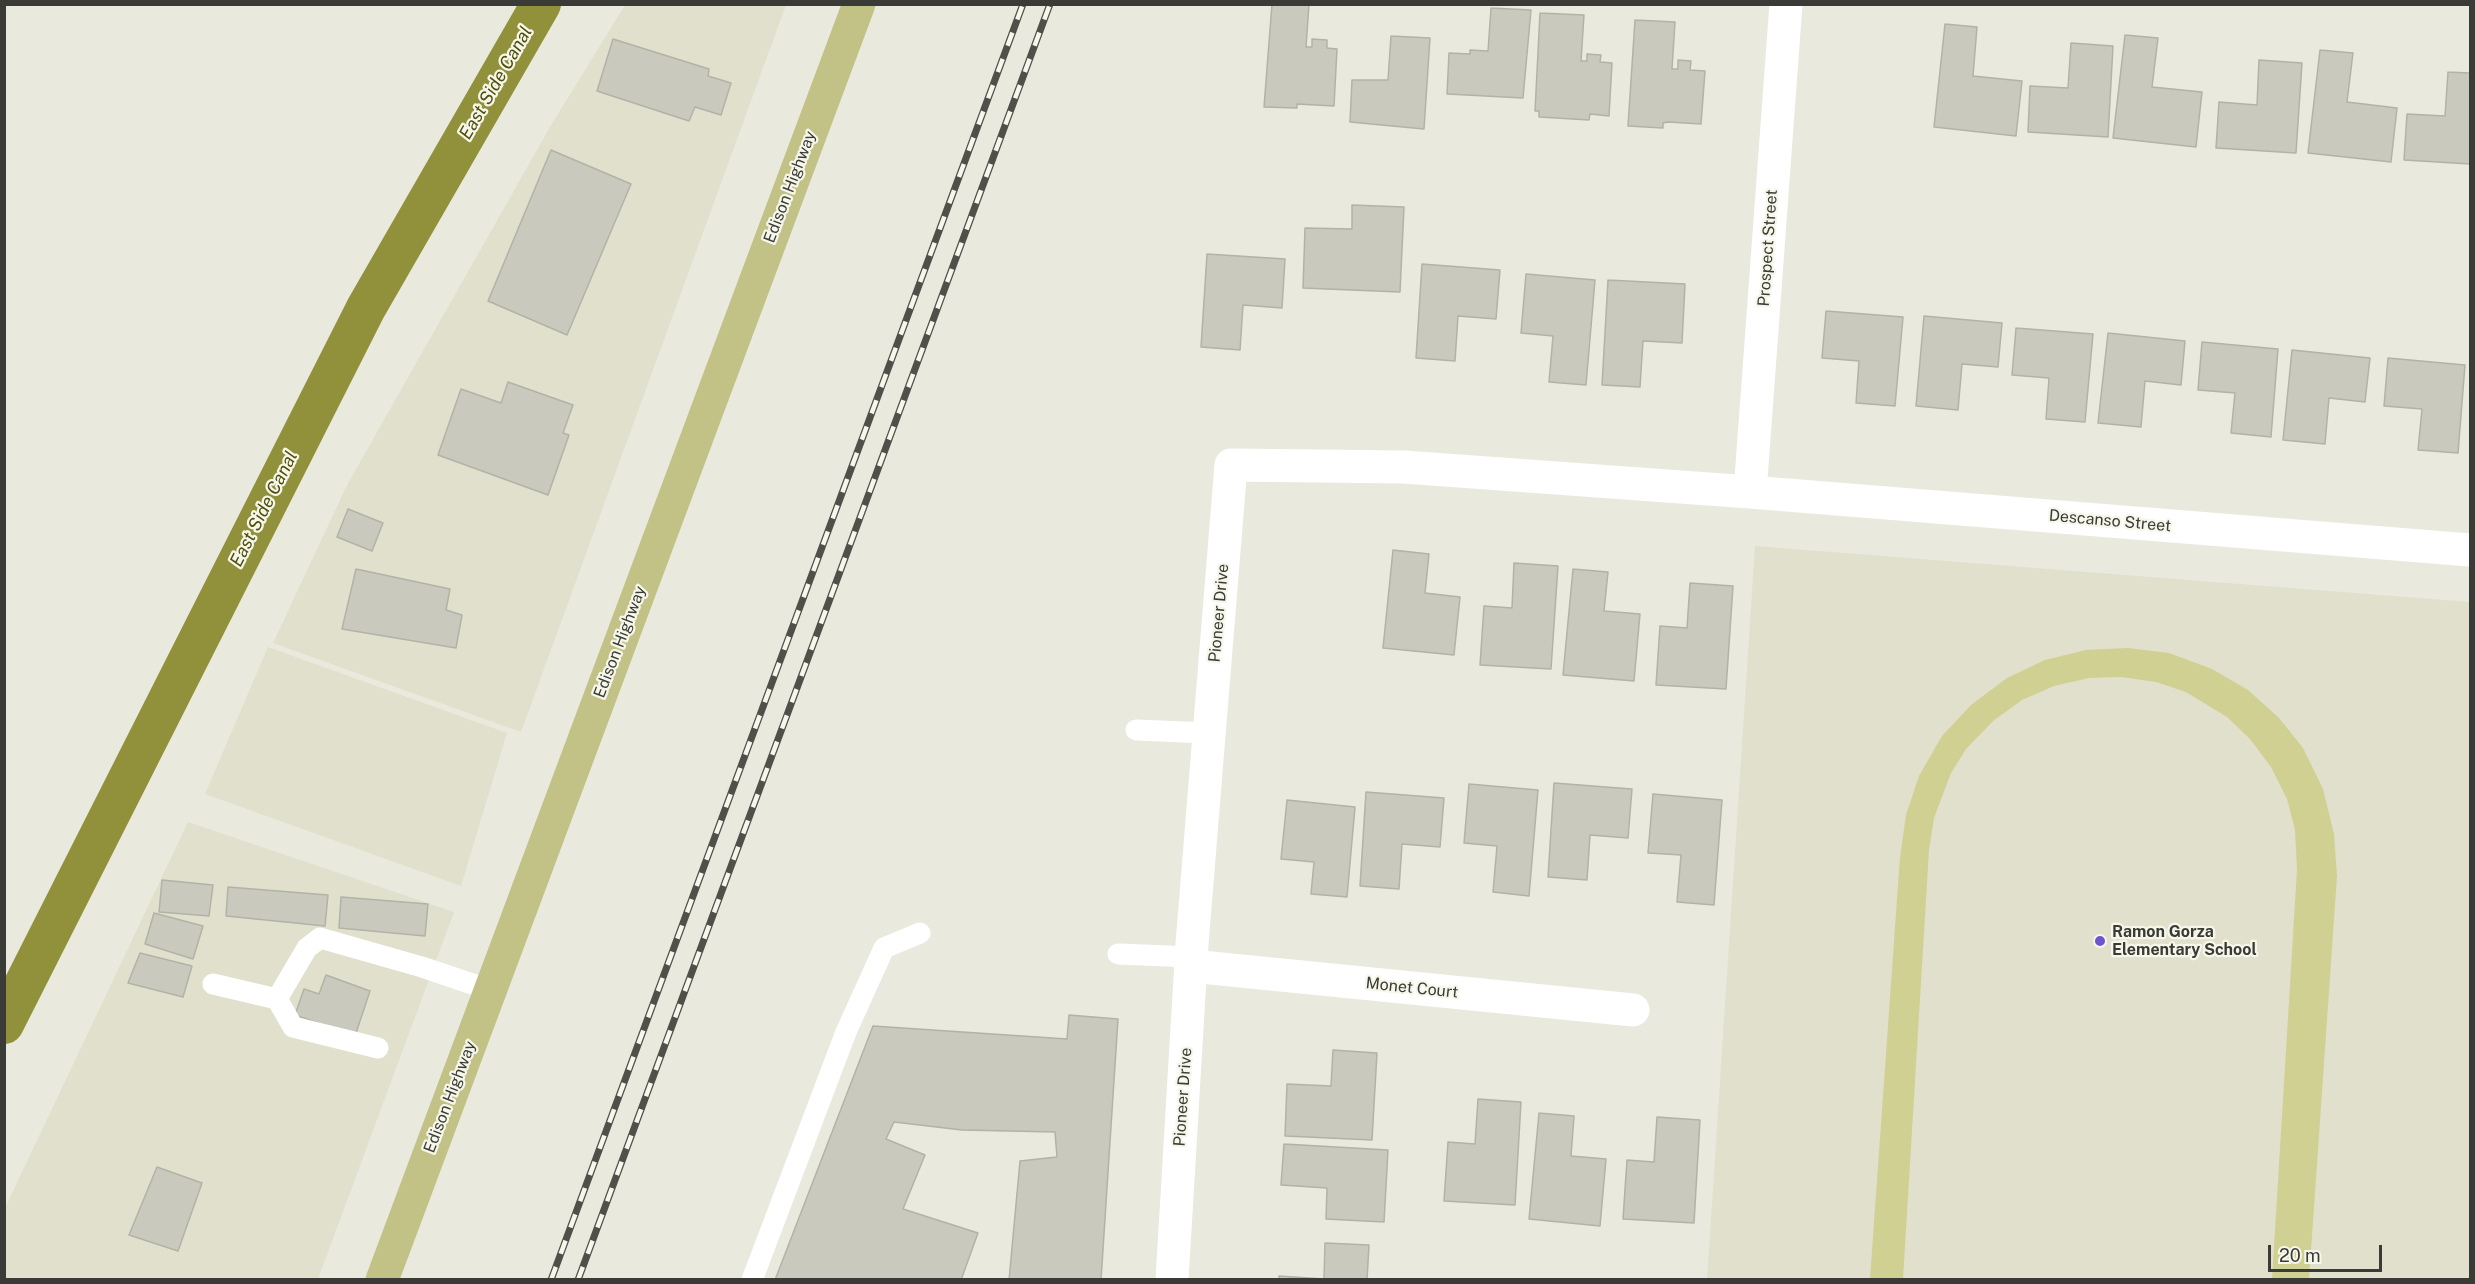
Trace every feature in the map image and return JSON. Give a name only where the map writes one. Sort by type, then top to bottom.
[{"type":"main road","name":"Edison Highway","points":[[382,1280],[859,4]]},
{"type":"street","name":"Prospect Street","points":[[1750,492],[1786,4]]},
{"type":"street","name":"Pioneer Drive","points":[[1172,1280],[1191,962],[1231,465],[1404,467],[1750,492]]},
{"type":"street","name":"Descanso Street","points":[[1750,492],[2470,550]]},
{"type":"street","name":"Monet Court","points":[[1191,962],[1634,1010]]},
{"type":"lane","points":[[1136,730],[1209,733]]},
{"type":"lane","points":[[752,1280],[846,1032],[884,948],[921,933]]},
{"type":"lane","points":[[277,999],[307,948],[320,938],[490,990]]},
{"type":"lane","points":[[1118,954],[1191,962]]},
{"type":"lane","points":[[213,984],[277,999],[293,1027],[378,1048]]},
{"type":"shaded area","points":[[625,5],[786,5],[521,732],[273,643],[347,485],[550,127]]},
{"type":"shaded area","name":"Ramon Gorza Elementary School","points":[[1755,546],[2470,602],[2470,1279],[1707,1280]]},
{"type":"shaded area","points":[[268,647],[507,733],[461,886],[205,794]]},
{"type":"shaded area","points":[[188,822],[454,912],[318,1279],[5,1279],[4,1210]]},
{"type":"green space","points":[[2128,648],[2169,653],[2212,669],[2248,690],[2279,718],[2303,748],[2323,789],[2334,834],[2337,876],[2309,1279],[2272,1279],[2297,870],[2295,830],[2287,799],[2271,767],[2250,739],[2227,717],[2186,692],[2156,682],[2121,677],[2089,678],[2054,686],[2022,700],[1993,721],[1966,749],[1951,773],[1934,818],[1929,850],[1903,1279],[1870,1279],[1900,857],[1906,815],[1919,776],[1942,736],[1971,705],[2007,678],[2045,660],[2086,650]]},
{"type":"building","points":[[1272,4],[1309,4],[1306,47],[1312,47],[1312,39],[1327,40],[1327,48],[1337,49],[1334,106],[1297,104],[1297,108],[1264,107]]},
{"type":"building","points":[[1491,8],[1531,10],[1523,98],[1447,94],[1449,53],[1470,54],[1470,50],[1488,51]]},
{"type":"building","points":[[1540,13],[1584,15],[1581,61],[1587,61],[1587,54],[1601,55],[1600,62],[1612,63],[1609,116],[1590,114],[1589,120],[1539,117],[1539,111],[1535,111]]},
{"type":"building","points":[[1635,20],[1675,22],[1672,69],[1678,69],[1678,60],[1691,61],[1690,70],[1705,71],[1701,124],[1668,122],[1663,123],[1663,128],[1628,126]]},
{"type":"building","points":[[1945,24],[1977,27],[1973,76],[2022,81],[2016,136],[1934,127]]},
{"type":"building","points":[[2125,35],[2158,38],[2152,87],[2202,92],[2196,147],[2113,138]]},
{"type":"building","points":[[1391,36],[1430,38],[1424,129],[1350,122],[1352,80],[1388,80]]},
{"type":"building","points":[[613,39],[709,69],[708,76],[731,83],[721,115],[695,107],[689,121],[597,91]]},
{"type":"building","points":[[2071,43],[2113,46],[2108,137],[2028,132],[2030,86],[2068,88]]},
{"type":"building","points":[[2320,50],[2353,53],[2347,102],[2397,108],[2391,162],[2308,153]]},
{"type":"building","points":[[2259,60],[2302,63],[2296,153],[2216,148],[2219,102],[2257,105]]},
{"type":"building","points":[[2448,72],[2470,73],[2470,164],[2404,160],[2407,114],[2445,116]]},
{"type":"building","points":[[551,150],[631,184],[567,335],[488,301]]},
{"type":"building","points":[[1352,205],[1404,207],[1400,292],[1303,288],[1305,228],[1352,229]]},
{"type":"building","points":[[1207,254],[1285,259],[1282,308],[1243,305],[1240,350],[1201,347]]},
{"type":"building","points":[[1422,264],[1500,270],[1496,319],[1458,316],[1455,361],[1416,358]]},
{"type":"building","points":[[1526,274],[1595,280],[1586,385],[1549,382],[1553,336],[1521,333]]},
{"type":"building","points":[[1608,280],[1685,284],[1682,343],[1643,341],[1640,387],[1602,385]]},
{"type":"building","points":[[1826,311],[1903,317],[1895,406],[1856,403],[1859,361],[1822,358]]},
{"type":"building","points":[[1924,316],[2002,323],[1998,367],[1962,364],[1958,410],[1916,406]]},
{"type":"building","points":[[2016,328],[2093,334],[2085,422],[2046,419],[2049,378],[2012,375]]},
{"type":"building","points":[[2108,333],[2185,341],[2181,385],[2145,381],[2141,427],[2098,423]]},
{"type":"building","points":[[2202,342],[2278,349],[2271,437],[2231,433],[2235,393],[2198,390]]},
{"type":"building","points":[[2292,350],[2370,358],[2365,402],[2329,398],[2325,444],[2283,440]]},
{"type":"building","points":[[2388,358],[2465,365],[2458,453],[2418,450],[2422,409],[2384,406]]},
{"type":"building","points":[[508,382],[573,405],[563,433],[569,435],[548,495],[438,455],[461,389],[501,403]]},
{"type":"building","points":[[348,509],[383,523],[372,551],[337,537]]},
{"type":"building","points":[[1393,550],[1429,554],[1425,593],[1460,597],[1454,655],[1383,648]]},
{"type":"building","points":[[1514,563],[1558,566],[1551,669],[1480,665],[1484,606],[1512,608]]},
{"type":"building","points":[[356,569],[450,589],[446,610],[462,615],[456,648],[342,629]]},
{"type":"building","points":[[1573,569],[1608,572],[1604,611],[1640,614],[1634,681],[1563,675]]},
{"type":"building","points":[[1690,583],[1733,586],[1726,689],[1656,685],[1660,626],[1687,628]]},
{"type":"building","points":[[1554,783],[1632,789],[1628,838],[1590,835],[1587,880],[1548,877]]},
{"type":"building","points":[[1469,784],[1538,790],[1529,896],[1493,892],[1497,846],[1464,843]]},
{"type":"building","points":[[1366,792],[1444,798],[1440,847],[1402,844],[1399,889],[1360,886]]},
{"type":"building","points":[[1653,794],[1722,800],[1714,905],[1677,902],[1681,855],[1648,853]]},
{"type":"building","points":[[1287,800],[1355,807],[1347,897],[1311,894],[1314,862],[1281,859]]},
{"type":"building","points":[[162,880],[213,885],[209,916],[159,912]]},
{"type":"building","points":[[228,887],[328,895],[325,926],[226,916]]},
{"type":"building","points":[[341,897],[428,904],[425,936],[339,928]]},
{"type":"building","points":[[154,913],[203,926],[193,959],[145,944]]},
{"type":"building","points":[[140,953],[192,966],[183,997],[128,983]]},
{"type":"building","points":[[326,975],[370,991],[355,1036],[295,1015],[304,989],[319,994]]},
{"type":"building","points":[[1069,1015],[1118,1019],[1101,1280],[1009,1280],[1020,1161],[1057,1157],[1055,1132],[962,1130],[894,1122],[886,1139],[925,1155],[903,1209],[978,1233],[961,1280],[775,1280],[873,1026],[1067,1039]]},
{"type":"building","points":[[1333,1050],[1377,1053],[1372,1140],[1285,1136],[1287,1084],[1331,1086]]},
{"type":"building","points":[[1478,1099],[1521,1102],[1515,1205],[1444,1201],[1448,1142],[1475,1144]]},
{"type":"building","points":[[1539,1113],[1574,1116],[1571,1156],[1606,1159],[1600,1226],[1529,1219]]},
{"type":"building","points":[[1657,1117],[1700,1120],[1694,1223],[1623,1219],[1627,1160],[1654,1162]]},
{"type":"building","points":[[1284,1144],[1388,1150],[1384,1222],[1326,1219],[1327,1188],[1281,1185]]},
{"type":"building","points":[[157,1167],[202,1183],[178,1251],[129,1235]]},
{"type":"building","points":[[1325,1243],[1369,1245],[1367,1280],[1279,1280],[1279,1276],[1324,1279]]},
{"type":"waterway","name":"East Side Canal","points":[[4,1024],[366,308],[541,4]]},
{"type":"railway","points":[[551,1280],[1023,4]]},
{"type":"railway","points":[[578,1280],[1050,4]]},
{"type":"place","name":"Ramon Gorza Elementary School","points":[[2100,941]]}]
